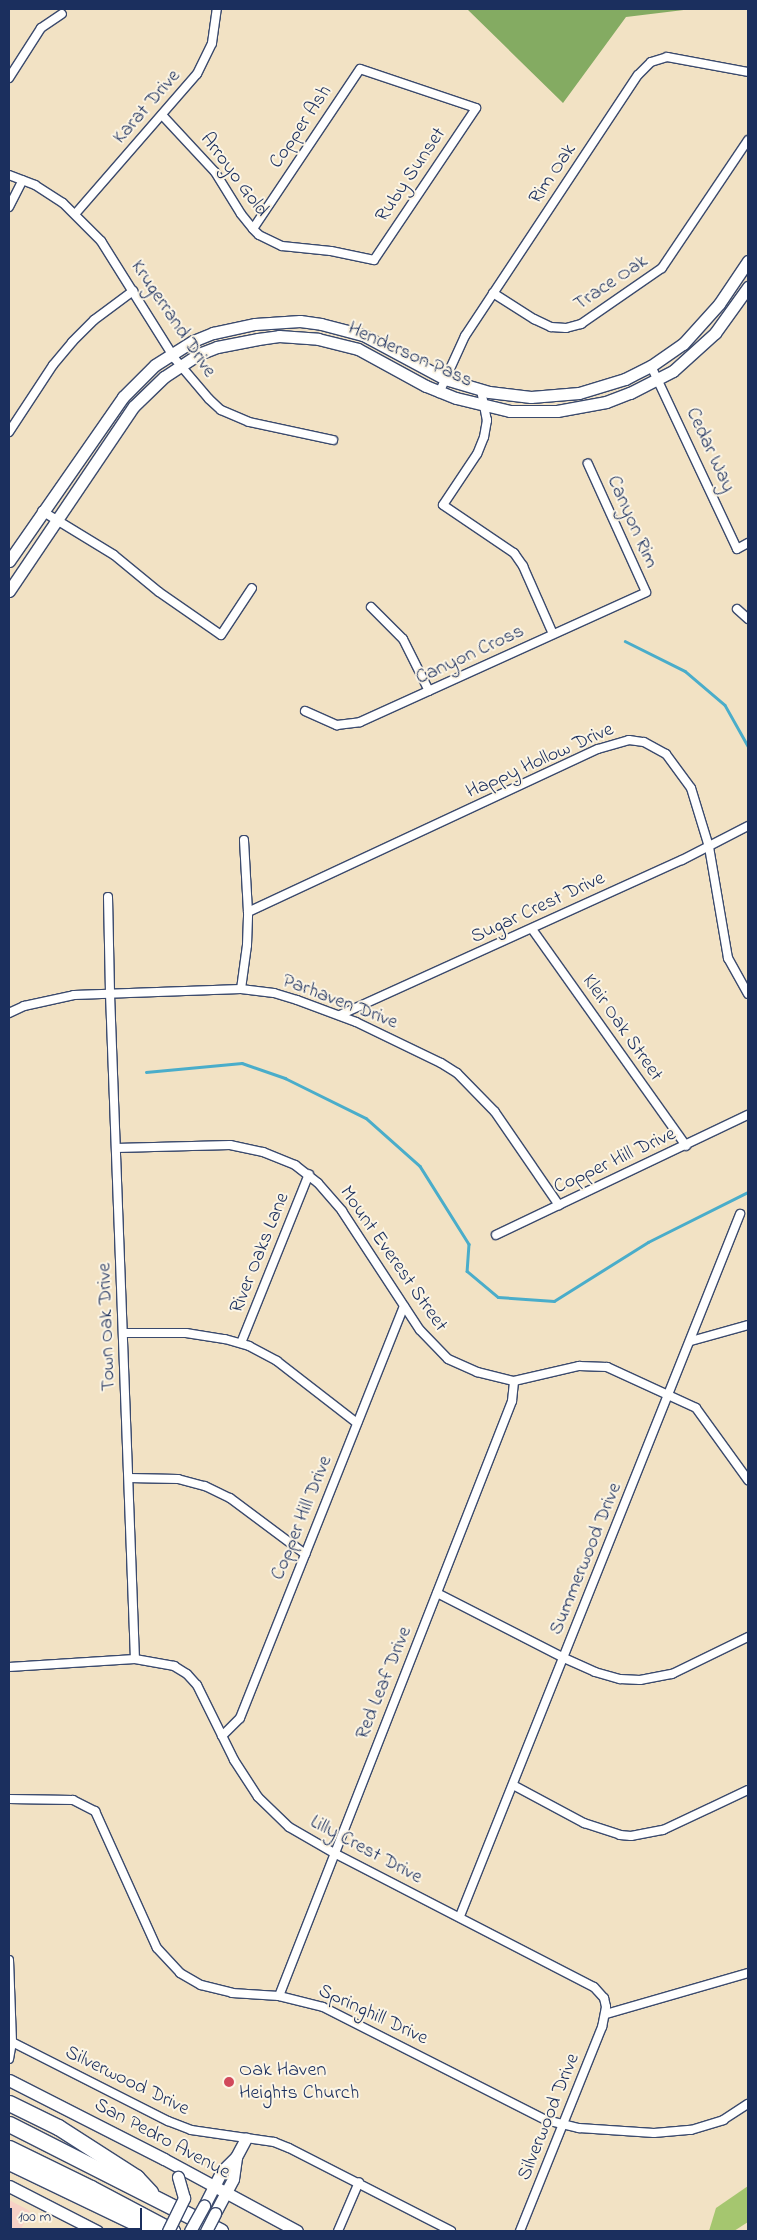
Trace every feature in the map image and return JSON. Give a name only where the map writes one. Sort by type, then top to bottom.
[{"type":"highway","points":[[9,2103],[58,2127],[136,2177],[154,2198]]},
{"type":"highway","points":[[9,2124],[220,2231]]},
{"type":"highway","points":[[9,2148],[91,2188],[172,2231]]},
{"type":"highway","points":[[9,2162],[153,2231]]},
{"type":"street","name":"Karat Drive","points":[[76,213],[162,115],[203,64],[212,42],[217,9]]},
{"type":"street","points":[[9,78],[41,28],[62,14]]},
{"type":"street","name":"Rim Oak","points":[[440,393],[465,336],[638,75],[651,62],[667,57],[682,58],[748,72]]},
{"type":"street","name":"Copper Ash","points":[[253,228],[360,69],[476,108]]},
{"type":"street","name":"Ruby Sunset","points":[[374,260],[476,108]]},
{"type":"street","name":"Arroyo Gold","points":[[162,115],[215,172],[241,214],[268,241],[282,246],[331,251],[374,260]]},
{"type":"street","name":"Trace Oak","points":[[493,293],[534,319],[551,327],[566,328],[581,324],[662,268],[748,140]]},
{"type":"street","name":"Krugerrand Drive","points":[[9,175],[46,191],[76,213],[101,241],[172,354],[208,399],[229,414],[249,422],[333,440]]},
{"type":"street","points":[[9,207],[23,180]]},
{"type":"street","name":"Henderson Pass","points":[[9,563],[42,512],[123,397],[144,375],[193,341],[213,333],[255,324],[300,321],[327,325],[363,335],[445,379],[481,390],[512,396],[555,396],[579,393],[625,379],[651,366],[683,344],[704,323],[748,261]]},
{"type":"street","name":"Henderson Pass","points":[[10,587],[22,573],[134,406],[154,386],[182,365],[217,348],[258,339],[299,336],[318,338],[358,350],[440,393],[485,407],[531,412],[582,408],[630,393],[659,380],[693,355],[715,333],[748,287]]},
{"type":"street","points":[[9,432],[53,365],[72,342],[94,320],[133,291]]},
{"type":"street","name":"Cedar Way","points":[[651,366],[737,549],[748,543]]},
{"type":"street","points":[[481,390],[485,407],[486,429],[481,446],[443,505],[514,553],[523,566],[553,634]]},
{"type":"street","name":"Canyon Rim","points":[[588,464],[646,592]]},
{"type":"street","points":[[42,512],[114,555],[159,592],[221,635],[252,588]]},
{"type":"street","points":[[9,563],[22,573]]},
{"type":"street","name":"Canyon Cross","points":[[305,711],[337,725],[352,725],[646,592]]},
{"type":"street","points":[[371,608],[403,639],[430,691]]},
{"type":"street","points":[[737,609],[748,619]]},
{"type":"street","name":"Happy Hollow Drive","points":[[248,912],[598,749],[629,740],[654,745],[666,754],[691,788],[709,847],[728,958],[748,994]]},
{"type":"street","name":"Sugar Crest Drive","points":[[340,1015],[532,929],[709,847],[748,826]]},
{"type":"street","points":[[241,989],[246,952],[248,912],[244,840]]},
{"type":"street","name":"Town Oak Drive","points":[[108,897],[135,1659]]},
{"type":"street","name":"Kleir Oak Street","points":[[532,929],[686,1146]]},
{"type":"street","name":"Parhaven Drive","points":[[9,1013],[24,1006],[56,998],[241,989],[274,993],[340,1015],[441,1063],[471,1086],[495,1112],[559,1205]]},
{"type":"street","name":"Copper Hill Drive","points":[[496,1236],[748,1115]]},
{"type":"street","name":"Mount Everest Street","points":[[116,1148],[230,1146],[263,1152],[295,1165],[309,1174],[342,1210],[420,1330],[448,1359],[477,1372],[514,1381],[564,1369],[596,1366],[607,1367],[696,1408],[748,1480]]},
{"type":"street","name":"River Oaks Lane","points":[[241,1343],[309,1174]]},
{"type":"street","name":"Summerwood Drive","points":[[460,1916],[740,1214]]},
{"type":"street","name":"Copper Hill Drive","points":[[222,1736],[240,1718],[404,1306]]},
{"type":"street","points":[[691,1340],[748,1325]]},
{"type":"street","points":[[123,1333],[186,1333],[241,1343],[277,1362],[357,1423]]},
{"type":"street","name":"Red Leaf Drive","points":[[279,1996],[512,1401],[514,1381]]},
{"type":"street","points":[[129,1478],[178,1479],[205,1486],[230,1498],[305,1554]]},
{"type":"street","points":[[437,1593],[595,1672],[630,1680],[649,1679],[681,1670],[748,1637]]},
{"type":"street","name":"Lilly Crest Drive","points":[[9,1666],[135,1659],[174,1666],[187,1674],[197,1685],[246,1779],[269,1810],[289,1828],[594,1987],[604,1998],[606,2014]]},
{"type":"street","points":[[513,1785],[584,1823],[620,1835],[631,1836],[663,1830],[748,1790]]},
{"type":"street","name":"Springhill Drive","points":[[9,1799],[73,1800],[95,1811],[156,1948],[172,1966],[190,1980],[211,1989],[232,1993],[279,1996],[323,2007],[546,2120],[564,2124],[595,2130],[672,2133],[708,2126],[723,2120],[748,2104]]},
{"type":"street","points":[[9,1960],[12,2042],[9,2059]]},
{"type":"street","points":[[606,2014],[748,1973]]},
{"type":"street","name":"Silverwood Drive","points":[[520,2231],[606,2014]]},
{"type":"street","name":"Silverwood Drive","points":[[12,2042],[168,2121],[191,2130],[274,2142],[358,2182],[451,2231]]},
{"type":"street","name":"San Pedro Avenue","points":[[9,2080],[164,2159],[297,2231]]},
{"type":"street","points":[[190,2231],[222,2171],[236,2157],[246,2138]]},
{"type":"street","points":[[206,2231],[233,2179],[236,2157]]},
{"type":"street","points":[[164,2159],[178,2177],[184,2198],[168,2231]]},
{"type":"street","points":[[338,2231],[358,2182]]},
{"type":"street","points":[[9,2186],[97,2231]]},
{"type":"shaded area","points":[[9,2200],[30,2211],[20,2231],[9,2231]]},
{"type":"green space","points":[[467,9],[692,9],[626,17],[563,103]]},
{"type":"green space","points":[[748,2186],[748,2222],[734,2231],[709,2231],[716,2208]]},
{"type":"waterway","points":[[625,641],[685,671],[725,705],[748,746]]},
{"type":"waterway","points":[[146,1072],[242,1063],[285,1078],[366,1118],[420,1166],[469,1244],[467,1271],[498,1297],[554,1301],[648,1242],[748,1192]]},
{"type":"place","name":"Oak Haven Heights Church","points":[[229,2082]]}]
